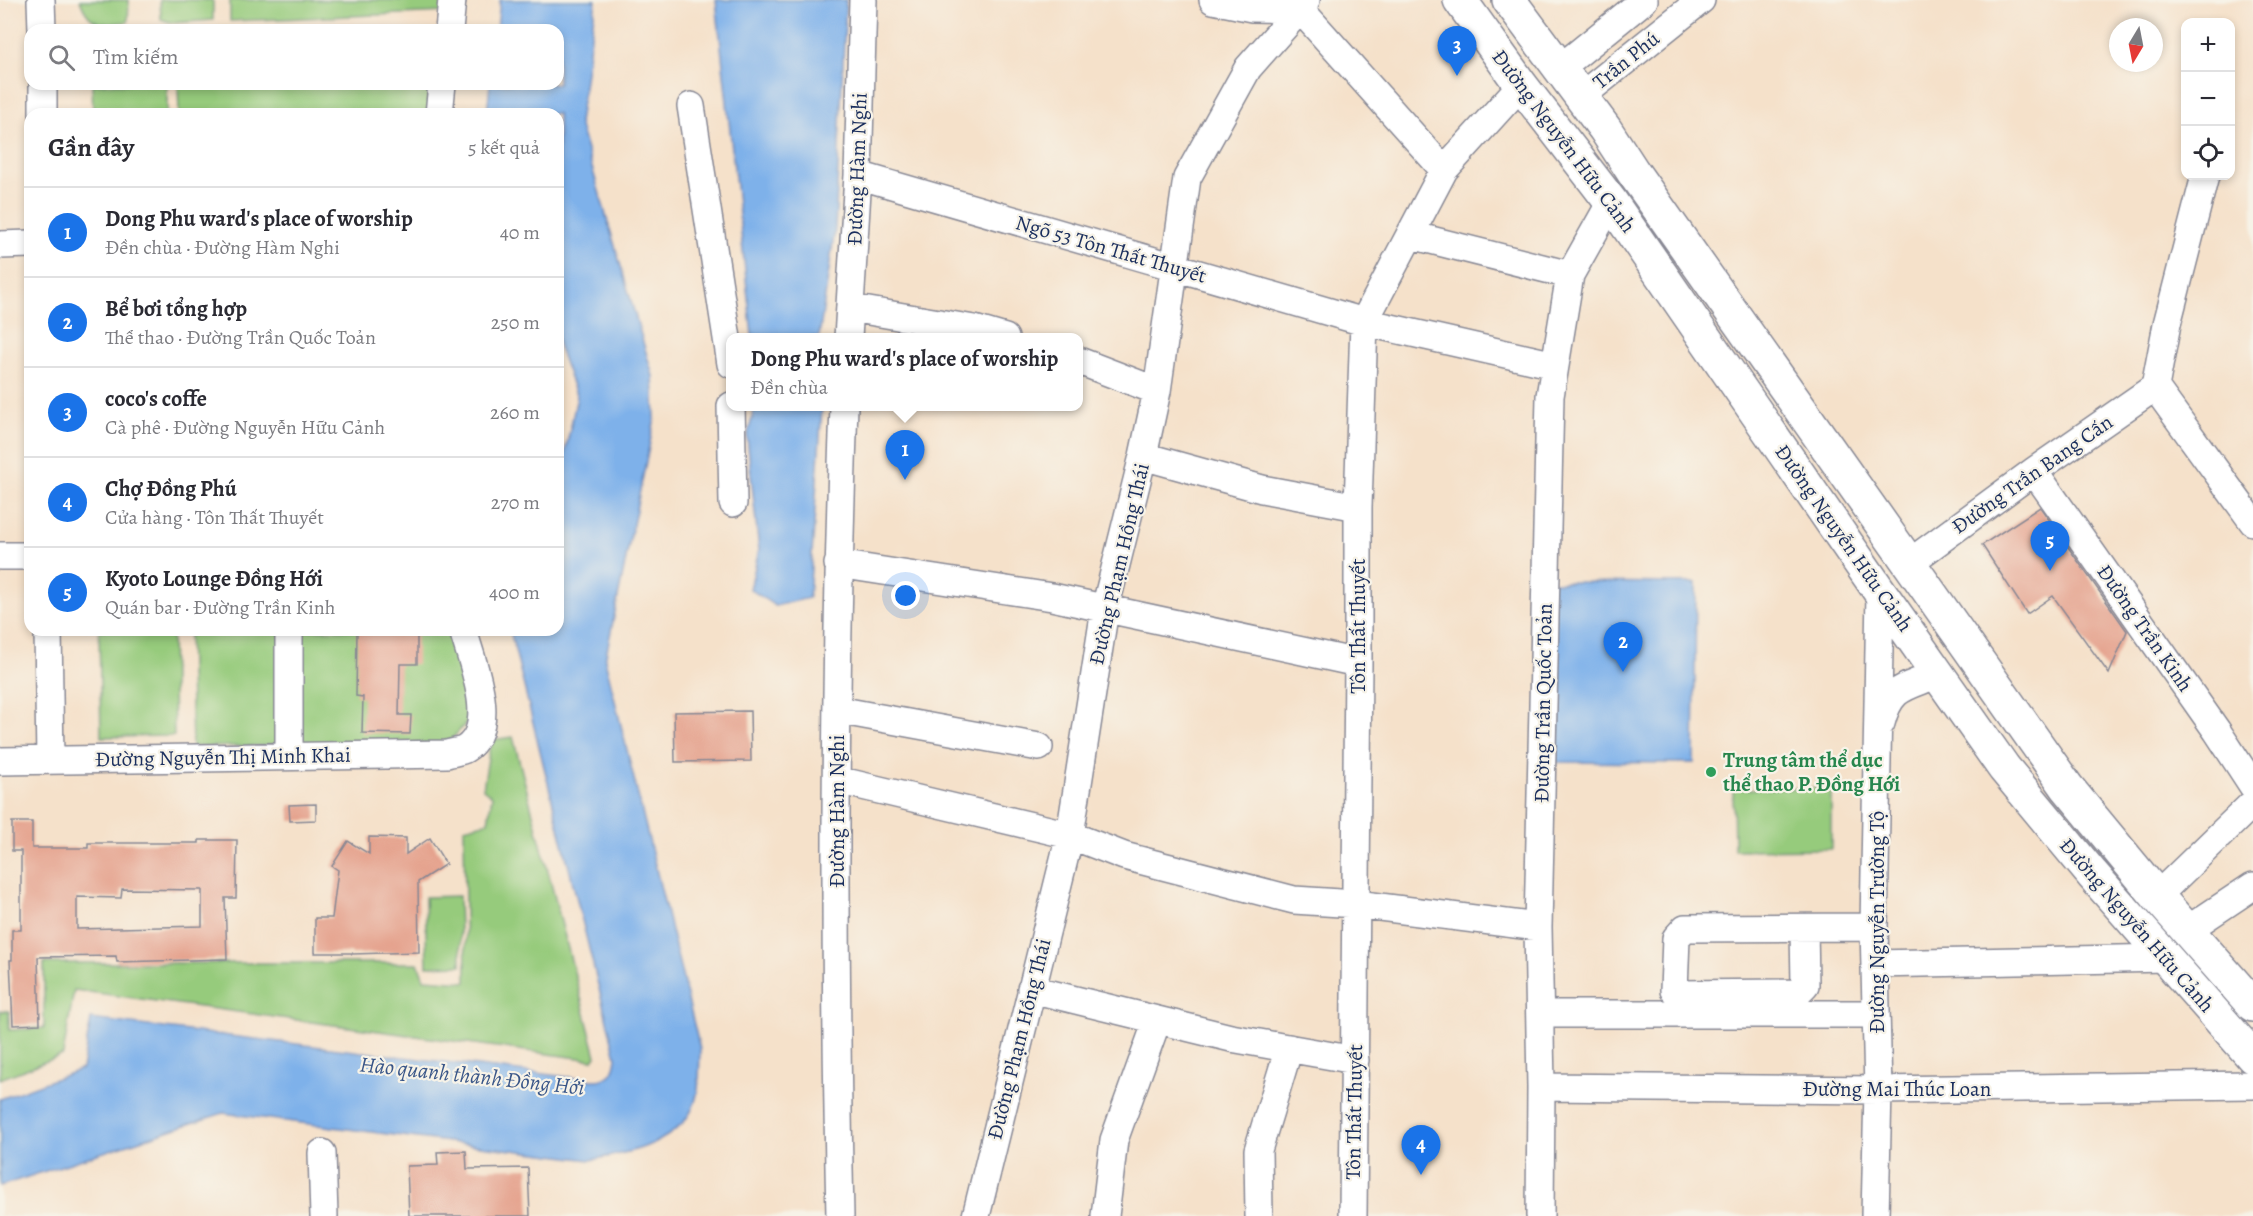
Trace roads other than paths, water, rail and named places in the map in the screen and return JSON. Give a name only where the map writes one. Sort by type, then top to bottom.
[{"type":"main road","name":"Đường Nguyễn Hữu Cảnh","points":[[1460,0],[1521,85],[1611,202],[2004,768],[2041,814],[2253,1057]]},
{"type":"main road","name":"Đường Nguyễn Hữu Cảnh","points":[[1509,0],[1605,129],[2067,788],[2157,896],[2253,1005]]},
{"type":"main road","points":[[1521,85],[1557,66]]},
{"type":"main road","points":[[1880,592],[1909,563]]},
{"type":"main road","points":[[1938,674],[1973,654]]},
{"type":"street","points":[[41,0],[42,24]]},
{"type":"street","points":[[450,24],[452,0]]},
{"type":"street","name":"Đường Hàm Nghi","points":[[848,333],[858,176],[863,0]]},
{"type":"street","points":[[1213,0],[1252,8],[1303,5],[1444,170]]},
{"type":"street","name":"Trần Phú","points":[[1557,66],[1644,0]]},
{"type":"street","name":"Trần Phú","points":[[1580,97],[1701,0]]},
{"type":"street","name":"Đường Phạm Hồng Thái","points":[[976,1216],[1030,989],[1070,836],[1105,609],[1157,391],[1187,178],[1248,68],[1303,5]]},
{"type":"street","name":"Tôn Thất Thuyết","points":[[1353,1216],[1358,507],[1364,322],[1444,170],[1521,85]]},
{"type":"street","points":[[43,90],[43,108]]},
{"type":"street","points":[[440,108],[441,90]]},
{"type":"street","points":[[691,106],[726,333]]},
{"type":"street","name":"Ngõ 53 Tôn Thất Thuyết","points":[[858,176],[1364,322],[1555,366]]},
{"type":"street","points":[[2204,180],[2167,324],[2155,387],[2240,489],[2253,522]]},
{"type":"street","name":"Đường Trần Quốc Toản","points":[[1540,1216],[1541,1087],[1538,927],[1550,396],[1570,275],[1611,202]]},
{"type":"street","points":[[1411,235],[1570,275]]},
{"type":"street","points":[[0,245],[24,244]]},
{"type":"street","points":[[851,308],[988,333]]},
{"type":"street","points":[[1083,363],[1157,391]]},
{"type":"street","name":"Đường Trần Bang Cấn","points":[[1909,563],[2034,471],[2155,387]]},
{"type":"street","points":[[731,411],[733,503]]},
{"type":"street","name":"Đường Hàm Nghi","points":[[840,1216],[837,1066],[837,710],[838,564],[844,411]]},
{"type":"street","points":[[1143,456],[1262,489],[1358,507]]},
{"type":"street","name":"Đường Trần Kinh","points":[[2034,471],[2217,731],[2253,786]]},
{"type":"street","points":[[0,556],[24,556]]},
{"type":"street","points":[[838,564],[1015,590],[1358,663]]},
{"type":"street","name":"Đường Nguyễn Trường Tộ","points":[[1875,1216],[1878,1090],[1874,927],[1880,592]]},
{"type":"street","points":[[48,636],[50,759]]},
{"type":"street","points":[[289,636],[289,756]]},
{"type":"street","name":"Đường Nguyễn Thị Minh Khai","points":[[0,761],[447,754],[465,749],[473,741],[483,712],[482,698],[465,636]]},
{"type":"street","points":[[1878,736],[1885,706],[1895,693],[1938,674]]},
{"type":"street","points":[[837,710],[1039,747]]},
{"type":"street","points":[[837,780],[1070,836],[1124,856],[1294,900],[1356,904],[1538,927]]},
{"type":"street","points":[[2157,896],[2253,803]]},
{"type":"street","points":[[2187,930],[2253,886]]},
{"type":"street","points":[[1804,928],[1805,985],[1797,993],[1680,994],[1674,990],[1676,938],[1685,928],[1874,927]]},
{"type":"street","points":[[1875,964],[2166,958]]},
{"type":"street","points":[[1030,989],[1157,1021],[1355,1060]]},
{"type":"street","points":[[1540,1014],[1876,1014]]},
{"type":"street","points":[[1105,1216],[1114,1140],[1157,1021]]},
{"type":"street","points":[[1259,1216],[1258,1150],[1288,1048]]},
{"type":"street","name":"Đường Mai Thúc Loan","points":[[1541,1087],[1878,1090],[2253,1085]]},
{"type":"street","points":[[322,1153],[324,1216]]},
{"type":"water","name":"Hào quanh thành Đồng Hới","points":[[500,0],[596,0],[579,123],[653,376],[655,418],[605,660],[700,1049],[699,1082],[694,1106],[681,1124],[659,1141],[617,1155],[590,1160],[223,1113],[0,1186],[0,1099],[82,1069],[91,1019],[592,1080],[607,1077],[614,1067],[616,1057],[511,636],[564,636],[564,457],[577,397],[564,361],[564,108],[488,108],[489,90],[564,90],[564,24],[498,24]]},
{"type":"water","points":[[716,0],[846,0],[835,229],[820,333],[752,333]]},
{"type":"water","points":[[754,411],[822,411],[809,598],[775,606],[750,589],[759,550],[747,437]]},
{"type":"water","points":[[1551,582],[1696,583],[1694,763],[1549,762]]},
{"type":"place","name":"coco's coffe","points":[[1457,76]]},
{"type":"place","name":"Dong Phu ward's place of worship","points":[[905,480]]},
{"type":"place","name":"Kyoto Lounge Đồng Hới","points":[[2050,571]]},
{"type":"place","name":"Bể bơi tổng hợp","points":[[1623,672]]},
{"type":"place","name":"Trung tâm thể dục thể thao P. Đồng Hới","points":[[1711,772]]},
{"type":"place","name":"Chợ Đồng Phú","points":[[1421,1175]]}]
